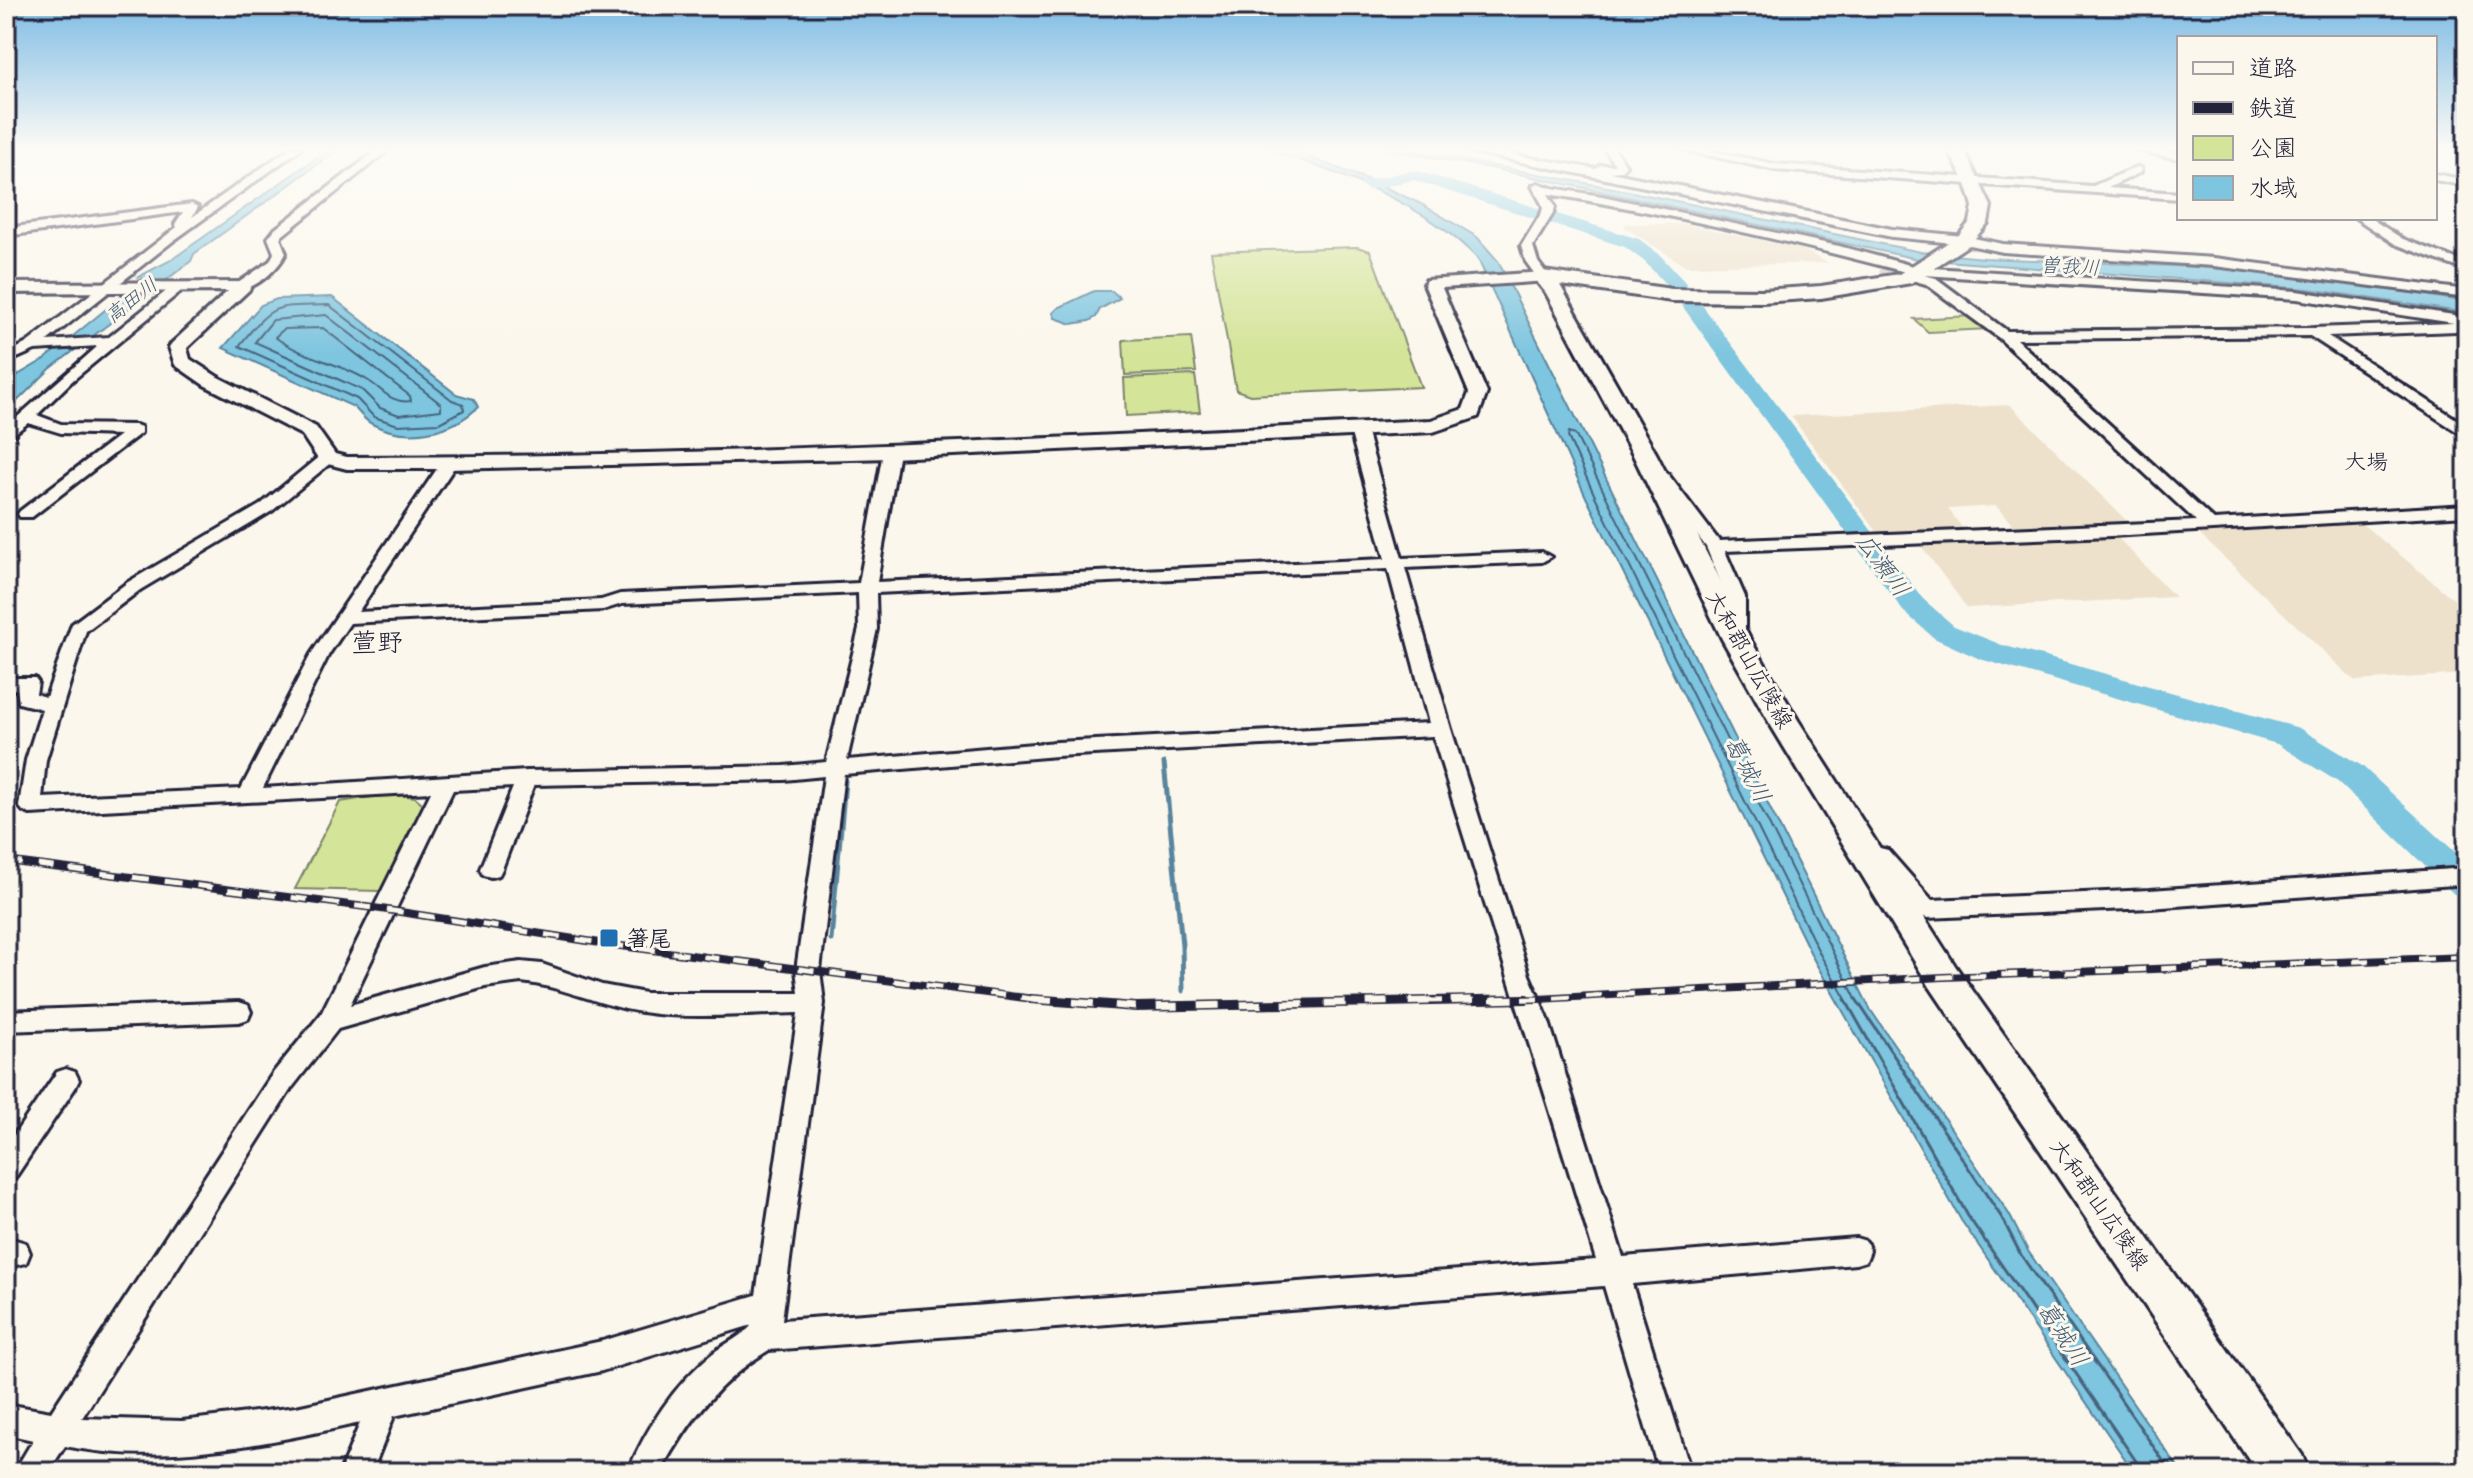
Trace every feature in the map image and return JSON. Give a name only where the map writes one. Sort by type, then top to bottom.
[{"type":"main road","points":[[1537,278],[1672,295],[1821,292],[1871,286],[1904,279],[1917,272],[1960,242],[1979,223],[1980,217]]},
{"type":"main road","name":"大和郡山広陵線","points":[[1537,278],[1555,291],[1645,455],[1736,639],[1943,977],[2285,1472]]},
{"type":"street","points":[[6,232],[118,217]]},
{"type":"street","points":[[169,238],[185,217]]},
{"type":"street","points":[[6,359],[37,345],[199,217]]},
{"type":"street","points":[[298,217],[274,238],[280,253],[275,263],[243,286],[178,347],[181,361],[211,381],[309,431],[321,444],[327,458]]},
{"type":"street","points":[[1441,729],[1057,749],[784,773],[527,778],[30,806],[36,760],[78,628],[134,586],[266,508],[327,458],[347,463],[449,463],[891,452],[1433,426],[1471,413],[1478,393],[1432,284],[1537,278],[1527,246],[1545,217]]},
{"type":"street","points":[[1685,217],[1834,249],[1917,272],[2282,294],[2379,305],[2467,324]]},
{"type":"street","points":[[1813,217],[1892,233],[2003,248],[2301,271],[2467,294]]},
{"type":"street","points":[[2364,220],[2384,236],[2430,257],[2467,267]]},
{"type":"street","points":[[1834,249],[1841,255],[1881,267]]},
{"type":"street","points":[[1917,272],[2004,335],[2211,526]]},
{"type":"street","points":[[6,288],[243,286]]},
{"type":"street","points":[[6,435],[105,342],[175,287]]},
{"type":"street","points":[[2004,335],[2313,332],[2467,324]]},
{"type":"street","points":[[2313,332],[2467,433]]},
{"type":"street","points":[[37,345],[105,342]]},
{"type":"street","points":[[26,514],[136,430],[46,429],[32,422],[28,415]]},
{"type":"street","points":[[1358,430],[1441,729],[1517,975],[1536,1019],[1675,1472]]},
{"type":"street","points":[[765,1336],[812,1003],[808,970],[835,768],[868,629],[867,589],[891,452]]},
{"type":"street","points":[[1645,455],[1714,546],[1736,597],[1736,639]]},
{"type":"street","points":[[248,796],[320,654],[449,463]]},
{"type":"street","points":[[1714,546],[2211,526],[2467,510]]},
{"type":"street","points":[[346,618],[603,605],[620,599],[1542,557]]},
{"type":"street","points":[[6,684],[28,682],[26,698],[55,706]]},
{"type":"street","points":[[491,869],[527,778]]},
{"type":"street","points":[[30,1472],[282,1081],[330,1021],[381,909],[445,785]]},
{"type":"street","points":[[1841,814],[1927,909],[2150,899],[2456,876]]},
{"type":"street","points":[[330,1021],[485,977],[521,972],[542,974],[602,995],[645,1003],[812,1003]]},
{"type":"street","points":[[6,1021],[239,1012]]},
{"type":"street","points":[[6,1169],[66,1080]]},
{"type":"street","points":[[644,1472],[683,1406],[710,1372],[765,1336],[1856,1251]]},
{"type":"street","points":[[6,1419],[107,1436],[182,1437],[296,1422],[383,1406],[602,1356],[769,1305]]},
{"type":"street","points":[[356,1472],[383,1406]]},
{"type":"shaded area","points":[[1626,224],[1684,224],[1802,249],[1828,263],[1686,266],[1624,227]]},
{"type":"shaded area","points":[[2010,405],[2131,525],[2018,531],[1996,506],[1948,509],[1967,534],[1880,536],[1791,416]]},
{"type":"shaded area","points":[[2361,523],[2467,610],[2467,674],[2355,681],[2198,533]]},
{"type":"shaded area","points":[[2115,535],[2175,597],[1967,608],[1919,543]]},
{"type":"green space","points":[[1357,247],[1370,251],[1421,387],[1250,395],[1236,390],[1211,252]]},
{"type":"green space","points":[[1972,316],[1991,329],[1928,332],[1914,319]]},
{"type":"green space","points":[[1191,337],[1196,372],[1125,375],[1123,340]]},
{"type":"green space","points":[[1195,375],[1200,412],[1126,416],[1124,378]]},
{"type":"green space","points":[[392,794],[415,797],[423,804],[422,814],[380,891],[295,889],[340,802]]},
{"type":"water","name":"高田川","points":[[232,217],[245,217],[50,369],[6,412],[6,388],[18,375],[45,359],[144,278],[138,277],[171,260]]},
{"type":"water","name":"葛城川","points":[[1425,217],[1443,217],[1477,237],[1498,261],[1870,1009],[2009,1214],[2028,1251],[2181,1472],[2134,1472],[1961,1220],[1814,960],[1586,497],[1478,259]]},
{"type":"water","name":"曽我川","points":[[1720,217],[1752,217],[1921,252],[2306,276],[2467,302],[2467,313],[2308,289],[1918,259]]},
{"type":"water","points":[[1094,291],[1112,291],[1120,298],[1100,309],[1096,317],[1089,321],[1072,324],[1055,318],[1053,313],[1058,308]]},
{"type":"water","points":[[332,297],[456,394],[474,399],[478,407],[442,429],[414,433],[385,430],[369,423],[354,407],[223,348],[261,305],[277,299]]},
{"type":"waterway","name":"広瀬川","points":[[1549,217],[1632,243],[1652,258],[1677,285],[1913,605],[1944,632],[1991,652],[2288,736],[2350,774],[2467,884]]},
{"type":"waterway","points":[[1164,763],[1182,945],[1183,991]]},
{"type":"waterway","points":[[831,940],[845,781]]},
{"type":"tunnel","points":[[1881,267],[1913,276]]},
{"type":"railway","points":[[6,861],[381,909],[613,945],[1037,999]]},
{"type":"railway","points":[[1445,1001],[2467,957]]},
{"type":"railway","points":[[1031,999],[1037,999]]},
{"type":"railway","points":[[1037,999],[1136,1007],[1445,1001]]},
{"type":"railway","points":[[1037,999],[1049,1001]]},
{"type":"railway","points":[[1445,1001],[1526,999]]},
{"type":"railway","points":[[1426,1001],[1445,1001]]},
{"type":"place","name":"箸尾","points":[[609,938]]},
{"type":"district","name":"大場","points":[[2366,461]]},
{"type":"district","name":"萱野","points":[[377,642]]}]
